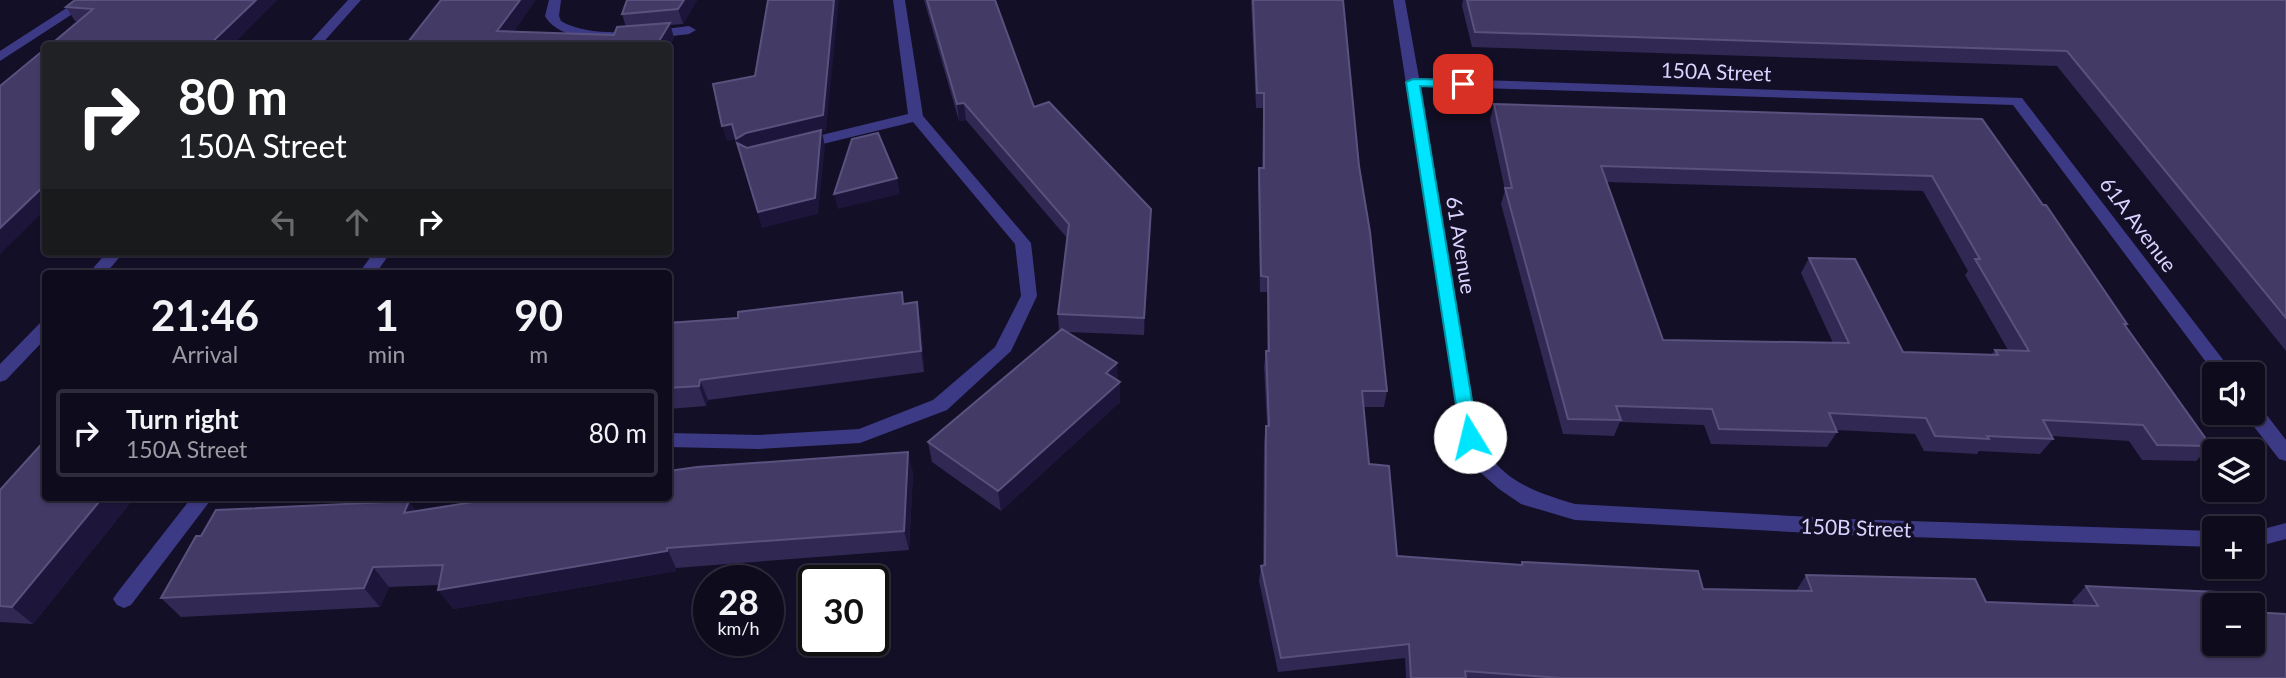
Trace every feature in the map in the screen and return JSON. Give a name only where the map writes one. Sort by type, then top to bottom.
[{"type":"street","points":[[0,57],[88,0]]},
{"type":"street","points":[[316,42],[355,0]]},
{"type":"street","points":[[555,0],[551,16],[558,26],[578,33],[649,35],[689,30]]},
{"type":"street","points":[[672,440],[759,442],[860,436],[940,405],[1002,351],[1028,296],[1023,243],[916,117],[899,0]]},
{"type":"street","name":"61 Avenue","points":[[1399,0],[1470,437],[1480,461],[1506,483]]},
{"type":"street","name":"150A Street","points":[[1413,82],[2017,101]]},
{"type":"street","name":"61A Avenue","points":[[2017,101],[2216,362]]},
{"type":"street","points":[[789,147],[916,117]]},
{"type":"street","points":[[100,270],[113,256]]},
{"type":"street","points":[[0,375],[42,331]]},
{"type":"street","points":[[2264,425],[2286,454]]},
{"type":"street","name":"150B Street","points":[[1506,483],[1528,498],[1576,512],[1848,527],[2202,539]]},
{"type":"street","points":[[124,599],[200,501]]},
{"type":"street","points":[[2265,537],[2286,531]]},
{"type":"building","points":[[75,0],[256,0],[212,42],[54,42],[93,9],[66,7]]},
{"type":"building","points":[[441,0],[520,0],[497,31],[614,35],[617,27],[670,23],[658,42],[408,42]]},
{"type":"building","points":[[627,0],[684,0],[678,9],[622,14]]},
{"type":"building","points":[[768,0],[834,0],[823,115],[746,133],[736,139],[732,124],[722,126],[713,84],[755,76]]},
{"type":"building","points":[[927,0],[995,0],[1034,107],[1049,102],[1151,209],[1144,318],[1058,314],[1069,224],[964,103],[957,104]]},
{"type":"building","points":[[1253,0],[1343,0],[1359,166],[1370,232],[1387,391],[1362,391],[1369,464],[1389,466],[1397,556],[1522,565],[1522,562],[1698,571],[1703,589],[1812,591],[1806,575],[1975,579],[1986,602],[2098,606],[2086,586],[2218,592],[2202,593],[2202,656],[2265,656],[2265,613],[2286,614],[2286,678],[1560,678],[1465,671],[1466,678],[1411,678],[1409,644],[1281,658],[1261,566],[1265,565],[1266,426],[1269,426],[1266,351],[1269,351],[1268,277],[1261,276],[1259,168],[1264,168],[1264,93],[1257,93]]},
{"type":"building","points":[[1467,0],[2286,0],[2286,318],[2067,51],[1475,32]]},
{"type":"building","points":[[42,51],[42,188],[0,228],[0,86]]},
{"type":"building","points":[[1494,104],[1982,119],[2043,205],[2046,205],[2127,324],[2124,324],[2206,439],[2202,439],[2202,446],[2157,445],[2143,425],[2043,420],[2053,439],[1935,436],[1926,418],[1829,413],[1837,432],[1719,429],[1712,409],[1616,406],[1621,420],[1568,419],[1505,188],[1512,188]],"holes":[[[1601,166],[1932,176],[1980,259],[1975,259],[2029,351],[1995,350],[1998,355],[1903,352],[1855,259],[1809,258],[1849,343],[1663,340]]]},
{"type":"building","points":[[821,130],[815,198],[758,212],[737,143],[747,148]]},
{"type":"building","points":[[878,133],[897,178],[834,194],[852,139]]},
{"type":"building","points":[[902,292],[903,304],[917,302],[921,351],[700,380],[699,386],[672,388],[672,323],[738,318],[738,312]]},
{"type":"building","points":[[1062,329],[1117,363],[1106,373],[1120,382],[998,491],[928,442]]},
{"type":"building","points":[[42,443],[42,501],[100,501],[12,607],[0,606],[0,490]]},
{"type":"building","points":[[908,452],[904,531],[667,548],[667,551],[438,590],[443,565],[373,567],[364,588],[161,598],[196,536],[201,536],[216,510],[409,501],[404,513],[480,501],[672,501],[672,470]]},
{"type":"route","points":[[1463,84],[1413,82],[1470,437]]}]
